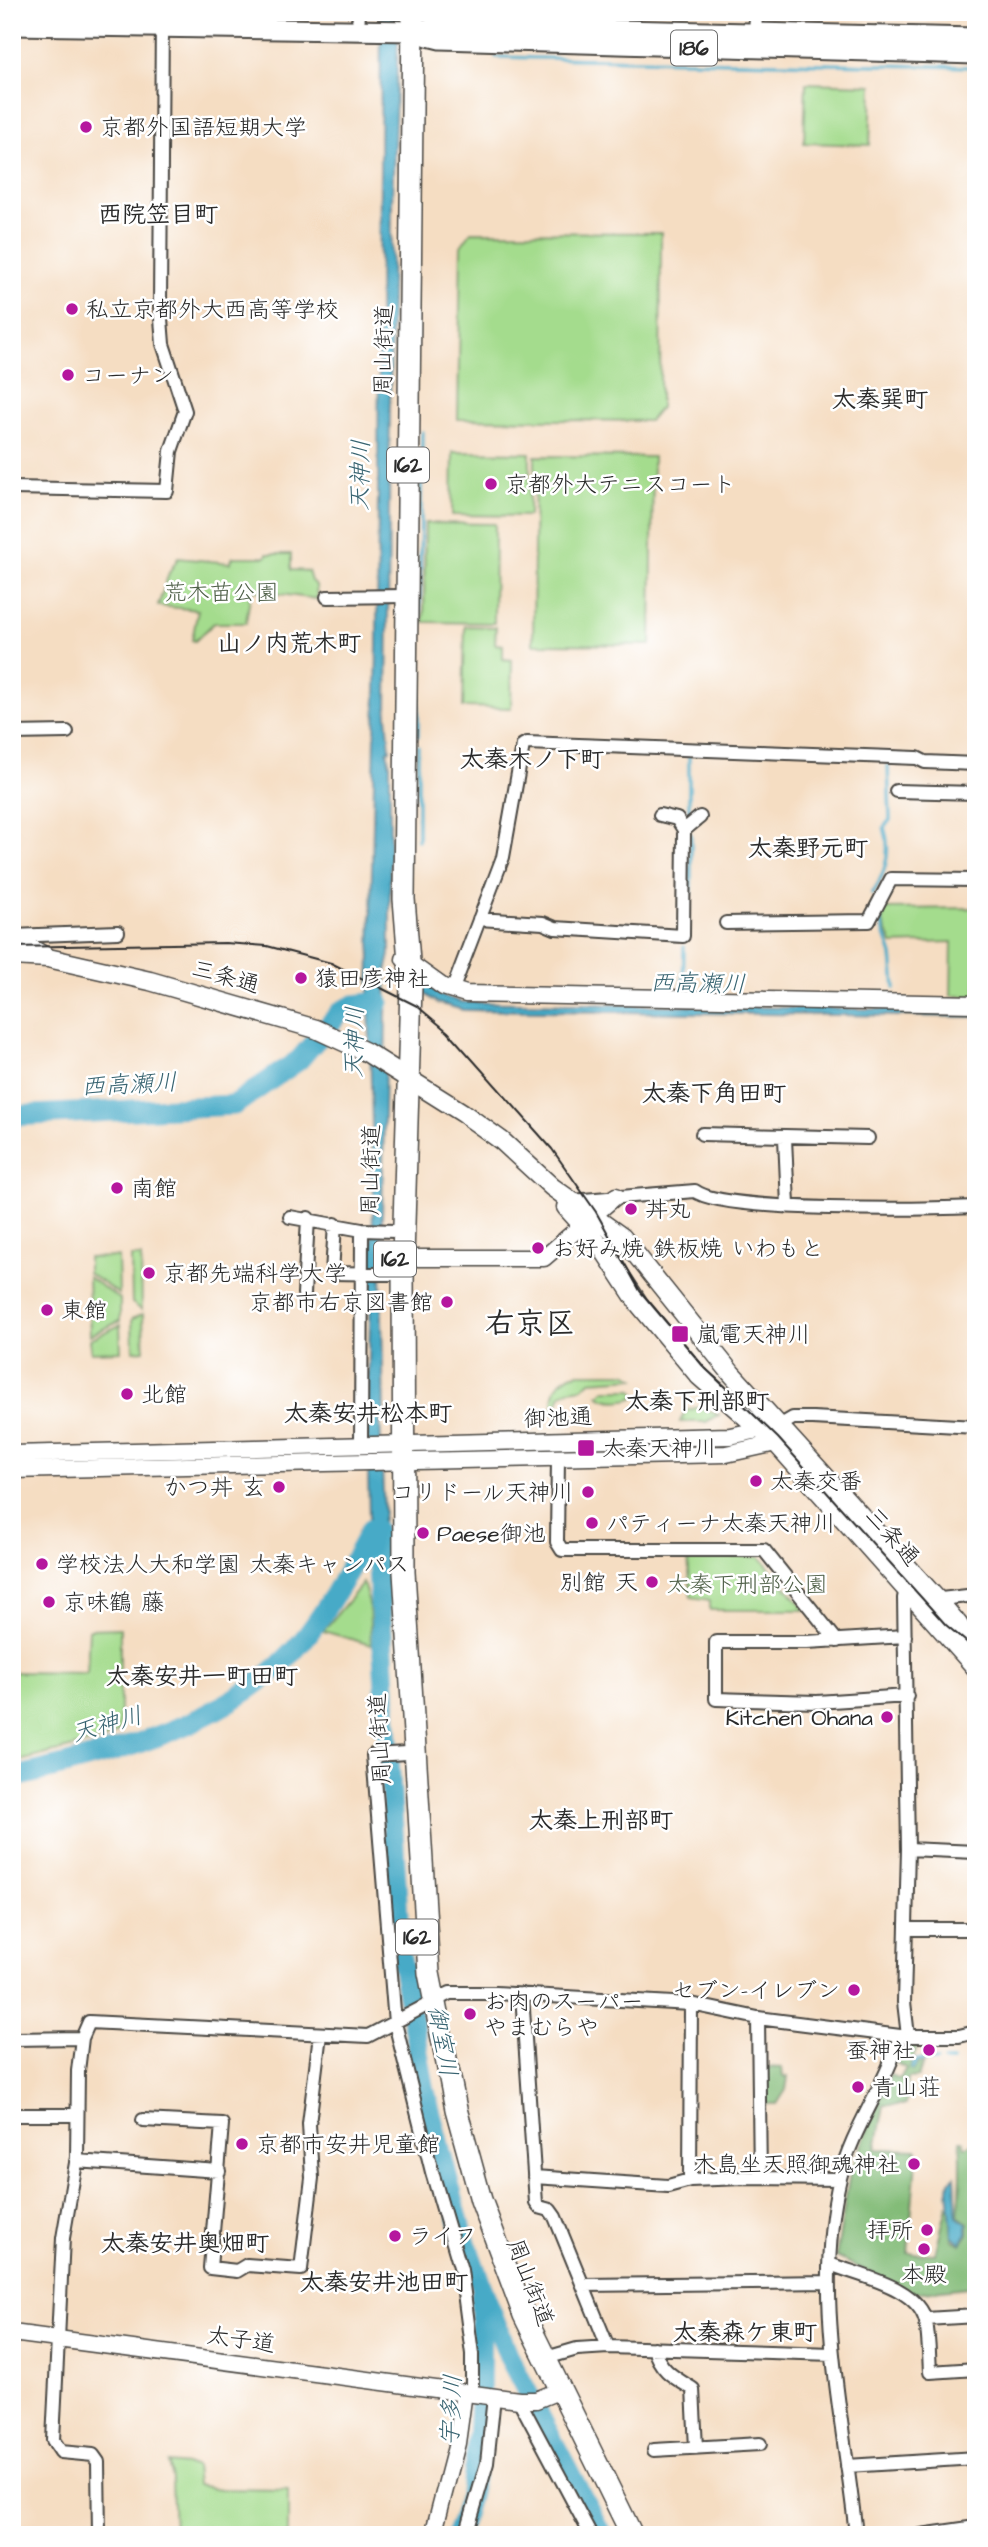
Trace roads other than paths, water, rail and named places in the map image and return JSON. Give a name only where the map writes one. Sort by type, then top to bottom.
[{"type":"highway","name":"周山街道","points":[[396,1268],[394,1231],[400,1074],[410,972],[404,899],[402,596],[409,25]]},
{"type":"highway","name":"周山街道","points":[[400,1074],[396,1268],[397,1583],[403,1754],[414,1908],[427,2006],[461,2165],[509,2303],[537,2397],[622,2525],[632,2535]]},
{"type":"highway","name":"周山街道","points":[[395,1452],[429,1973],[427,2006],[481,2200],[524,2315],[546,2358],[537,2397]]},
{"type":"highway","points":[[622,2525],[641,2535]]},
{"type":"main road","name":"186","points":[[12,24],[163,20],[409,25],[440,39],[605,29],[976,54]]},
{"type":"main road","name":"186","points":[[755,41],[976,38]]},
{"type":"main road","name":"三条通","points":[[12,937],[48,958]]},
{"type":"main road","name":"三条通","points":[[12,956],[48,958],[185,990],[322,1031],[366,1052],[502,1141],[588,1220],[630,1247],[907,1589],[958,1624],[976,1655]]},
{"type":"main road","name":"三条通","points":[[552,1187],[571,1201],[588,1220],[639,1304],[699,1376],[762,1430],[779,1434],[908,1568],[976,1668]]},
{"type":"street","points":[[755,41],[756,12]]},
{"type":"street","points":[[12,488],[167,492],[171,451],[185,411],[163,344],[160,306],[158,200],[163,20]]},
{"type":"street","points":[[327,597],[402,596]]},
{"type":"street","points":[[12,733],[67,732]]},
{"type":"street","points":[[454,986],[503,857],[523,745],[527,743],[917,758],[926,762],[976,764]]},
{"type":"street","points":[[896,791],[976,793]]},
{"type":"street","points":[[479,919],[543,923],[555,928],[683,936],[684,830],[677,818],[660,815]]},
{"type":"street","points":[[684,830],[700,817]]},
{"type":"street","points":[[726,923],[869,922],[891,879],[976,880]]},
{"type":"street","points":[[12,937],[118,932]]},
{"type":"street","points":[[454,986],[418,963],[410,972],[454,986],[496,995],[976,1004]]},
{"type":"street","points":[[702,1134],[868,1138]]},
{"type":"street","points":[[785,1138],[788,1205]]},
{"type":"street","points":[[571,1201],[695,1191],[713,1200],[788,1205],[976,1207]]},
{"type":"street","points":[[335,1224],[332,1273],[364,1274],[396,1268],[544,1258],[616,1196]]},
{"type":"street","points":[[616,1196],[609,1213],[630,1247]]},
{"type":"street","points":[[290,1217],[308,1218],[364,1230],[394,1231]]},
{"type":"street","points":[[304,1294],[308,1218]]},
{"type":"street","points":[[363,1451],[364,1230]]},
{"type":"street","points":[[779,1434],[793,1418],[976,1427]]},
{"type":"street","name":"御池通","points":[[395,1452],[730,1436],[762,1430]]},
{"type":"street","name":"御池通","points":[[12,1454],[363,1451],[558,1457],[726,1454],[779,1434]]},
{"type":"street","name":"御池通","points":[[12,1470],[363,1451]]},
{"type":"street","points":[[558,1457],[557,1542],[562,1550],[764,1550],[837,1640]]},
{"type":"street","points":[[856,2535],[833,2354],[828,2282],[839,2179],[849,2151],[904,2036],[908,1849],[904,1598],[908,1568]]},
{"type":"street","points":[[929,1602],[976,1595]]},
{"type":"street","points":[[905,1636],[716,1642],[716,1699],[817,1702],[907,1696]]},
{"type":"street","points":[[403,1754],[373,1755],[398,2022],[432,2172],[461,2270],[479,2394],[487,2463],[466,2535]]},
{"type":"street","points":[[908,1849],[976,1852]]},
{"type":"street","points":[[906,1929],[976,1929]]},
{"type":"street","points":[[99,2535],[98,2462],[93,2455],[61,2452],[53,2440],[63,2238],[76,2161],[82,2038],[89,2022],[368,2036],[450,1993],[522,1994],[691,2004],[758,2018],[904,2036],[959,2036],[976,2032]]},
{"type":"street","points":[[522,1994],[536,2203],[539,2207],[550,2210],[555,2217],[608,2347]]},
{"type":"street","points":[[690,2180],[691,2004]]},
{"type":"street","points":[[758,2018],[757,2105],[761,2178]]},
{"type":"street","points":[[143,2120],[222,2124],[211,2268],[237,2272],[247,2264],[301,2269],[312,2178],[309,2124],[320,2034]]},
{"type":"street","points":[[12,2039],[82,2038]]},
{"type":"street","points":[[12,2115],[77,2115]]},
{"type":"street","points":[[76,2161],[219,2171]]},
{"type":"street","points":[[534,2177],[668,2186],[690,2180],[839,2179]]},
{"type":"street","points":[[830,2264],[905,2293],[917,2303],[926,2319],[930,2372],[976,2369]]},
{"type":"street","points":[[583,2285],[828,2282]]},
{"type":"street","points":[[926,2319],[976,2316]]},
{"type":"street","name":"太子道","points":[[12,2333],[479,2394],[537,2397]]},
{"type":"street","points":[[546,2358],[578,2349],[608,2347],[833,2354]]},
{"type":"street","points":[[654,2348],[657,2359],[667,2373],[693,2389],[696,2448]]},
{"type":"street","points":[[433,2535],[454,2457],[479,2394]]},
{"type":"street","points":[[537,2397],[591,2535]]},
{"type":"street","points":[[654,2450],[760,2444]]},
{"type":"street","points":[[847,2466],[976,2458]]},
{"type":"street","points":[[920,2535],[976,2528]]},
{"type":"water","points":[[381,12],[399,12],[392,205],[387,715],[390,750],[387,751],[390,765],[390,955],[387,968],[381,1268],[384,1415],[380,1418],[384,1513],[381,1528],[384,1529],[385,1553],[382,1557],[366,1555],[363,1558],[352,1553],[359,1530],[364,1532],[369,1520],[367,1428],[373,1209],[370,1205],[374,1194],[370,1173],[373,1169],[369,1000],[377,646]]},
{"type":"water","points":[[428,985],[441,996],[462,1002],[976,1011],[976,1017],[463,1010],[438,1003],[421,991]]},
{"type":"water","points":[[955,2176],[957,2217],[967,2224],[967,2233],[961,2243],[952,2236],[948,2188],[949,2181]]},
{"type":"waterway","points":[[496,57],[976,67]]},
{"type":"waterway","points":[[418,736],[422,432]]},
{"type":"waterway","points":[[418,746],[418,840]]},
{"type":"waterway","points":[[689,753],[689,814]]},
{"type":"waterway","points":[[872,894],[884,870],[887,853],[884,827],[890,820],[888,764]]},
{"type":"waterway","points":[[691,834],[691,893]]},
{"type":"waterway","points":[[880,919],[892,955],[895,988]]},
{"type":"waterway","points":[[683,989],[684,947]]},
{"type":"waterway","name":"西高瀬川","points":[[12,1116],[234,1105],[299,1060],[341,1011],[354,1005],[379,1002]]},
{"type":"waterway","name":"天神川","points":[[12,1778],[133,1745],[173,1730],[247,1691],[280,1665],[308,1634],[349,1570],[371,1529]]},
{"type":"waterway","name":"御室川","points":[[376,1530],[400,1952],[425,2091],[460,2226],[510,2359],[602,2535]]},
{"type":"waterway","points":[[970,2026],[976,2001]]},
{"type":"waterway","points":[[912,2068],[917,2060],[937,2061]]},
{"type":"waterway","points":[[944,2061],[953,2061]]},
{"type":"waterway","name":"宇多川","points":[[457,2535],[473,2476],[480,2416],[481,2294]]},
{"type":"tram line","points":[[12,947],[225,943],[267,946],[331,963],[417,1006],[448,1032],[552,1149],[596,1212],[640,1291],[703,1366],[778,1438],[946,1625],[976,1650]]},
{"type":"place","name":"京都外国語短期大学","points":[[86,127]]},
{"type":"place","name":"私立京都外大西高等学校","points":[[72,309]]},
{"type":"place","name":"コーナン","points":[[68,375]]},
{"type":"place","name":"京都外大テニスコート","points":[[491,484]]},
{"type":"place","name":"猿田彦神社","points":[[301,978]]},
{"type":"place","name":"南館","points":[[117,1188]]},
{"type":"place","name":"丼丸","points":[[631,1209]]},
{"type":"place","name":"お好み焼 鉄板焼 いわもと","points":[[538,1248]]},
{"type":"place","name":"京都先端科学大学","points":[[149,1273]]},
{"type":"place","name":"京都市右京図書館","points":[[447,1302]]},
{"type":"place","name":"東館","points":[[47,1310]]},
{"type":"place","name":"嵐電天神川","points":[[680,1334]]},
{"type":"place","name":"北館","points":[[127,1394]]},
{"type":"place","name":"太秦天神川","points":[[586,1448]]},
{"type":"place","name":"太秦交番","points":[[756,1481]]},
{"type":"place","name":"かつ丼 玄","points":[[279,1487]]},
{"type":"place","name":"コリドール天神川","points":[[588,1492]]},
{"type":"place","name":"パティーナ太秦天神川","points":[[592,1523]]},
{"type":"place","name":"Paese御池","points":[[423,1533]]},
{"type":"place","name":"学校法人大和学園 太秦キャンパス","points":[[42,1564]]},
{"type":"place","name":"別館 天","points":[[652,1582]]},
{"type":"place","name":"京味鶴 藤","points":[[49,1602]]},
{"type":"place","name":"Kitchen Ohana","points":[[887,1717]]},
{"type":"place","name":"セブン-イレブン","points":[[854,1990]]},
{"type":"place","name":"お肉のスーパー やまむらや","points":[[470,2014]]},
{"type":"place","name":"蚕神社","points":[[929,2050]]},
{"type":"place","name":"青山荘","points":[[858,2087]]},
{"type":"place","name":"京都市安井児童館","points":[[242,2144]]},
{"type":"place","name":"木島坐天照御魂神社","points":[[914,2164]]},
{"type":"place","name":"拝所","points":[[927,2230]]},
{"type":"place","name":"ライフ","points":[[395,2236]]},
{"type":"place","name":"本殿","points":[[924,2249]]},
{"type":"district","name":"西院笠目町","points":[[158,214]]},
{"type":"district","name":"太秦巽町","points":[[880,399]]},
{"type":"district","name":"山ノ内荒木町","points":[[289,643]]},
{"type":"district","name":"太秦木ノ下町","points":[[532,759]]},
{"type":"district","name":"太秦野元町","points":[[808,848]]},
{"type":"district","name":"太秦下角田町","points":[[714,1093]]},
{"type":"district","name":"右京区","points":[[530,1323]]},
{"type":"district","name":"太秦下刑部町","points":[[697,1401]]},
{"type":"district","name":"太秦安井松本町","points":[[368,1413]]},
{"type":"district","name":"太秦安井一町田町","points":[[202,1676]]},
{"type":"district","name":"太秦上刑部町","points":[[601,1820]]},
{"type":"district","name":"太秦安井奥畑町","points":[[185,2243]]},
{"type":"district","name":"太秦安井池田町","points":[[384,2282]]},
{"type":"district","name":"太秦森ケ東町","points":[[745,2332]]},
{"type":"park label","name":"荒木苗公園","points":[[221,592]]},
{"type":"park label","name":"太秦下刑部公園","points":[[747,1584]]}]
